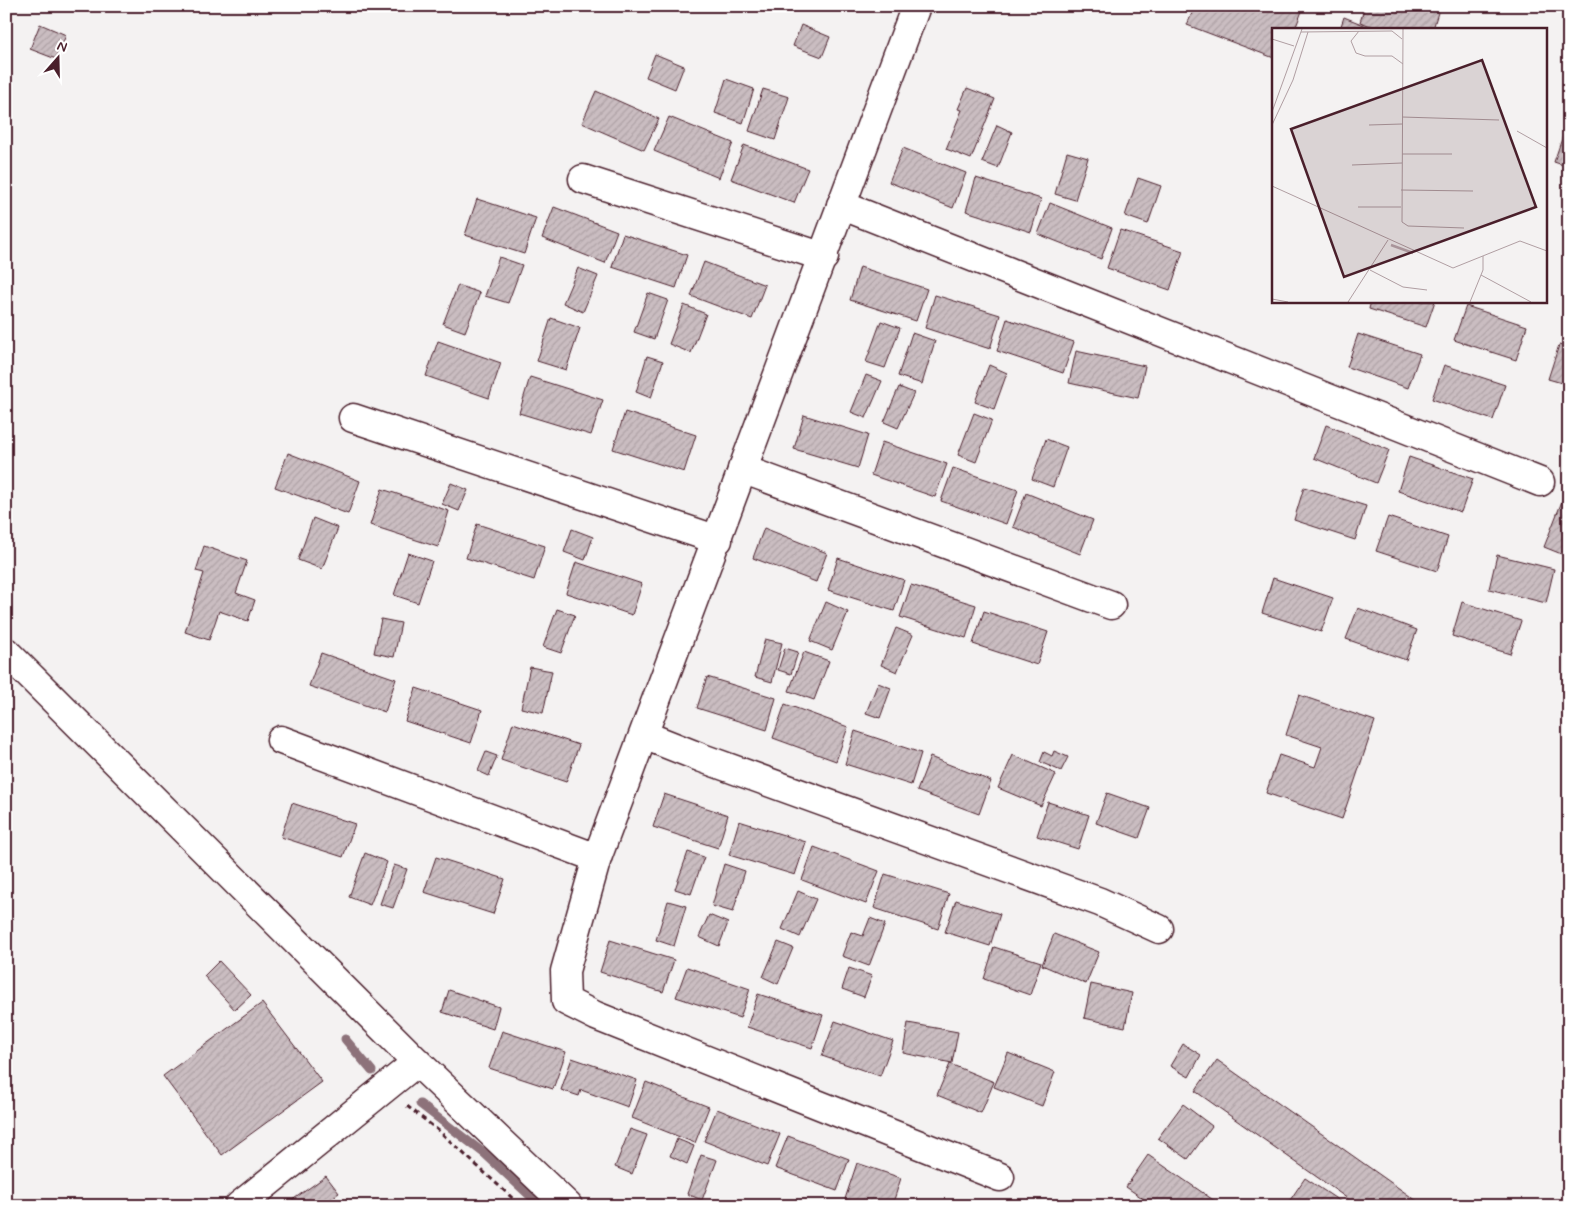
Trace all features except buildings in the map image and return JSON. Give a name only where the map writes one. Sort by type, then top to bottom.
[{"type":"street","points":[[916,6],[841,204],[824,257],[742,468],[718,540],[597,858],[565,971],[566,1001],[605,1020],[1000,1177]]},
{"type":"street","points":[[583,179],[824,257]]},
{"type":"street","points":[[841,204],[1540,482]]},
{"type":"street","points":[[353,418],[718,540]]},
{"type":"street","points":[[742,468],[1111,605]]},
{"type":"street","points":[[6,652],[417,1062],[568,1206]]},
{"type":"street","points":[[644,735],[702,758],[1100,902],[1160,929]]},
{"type":"street","points":[[281,740],[597,858]]},
{"type":"street","points":[[239,1206],[417,1062]]},
{"type":"path","points":[[385,1088],[439,1131],[521,1206]]},
{"type":"waterway","points":[[345,1039],[372,1071]]},
{"type":"waterway","points":[[420,1104],[485,1154],[541,1206]]}]
